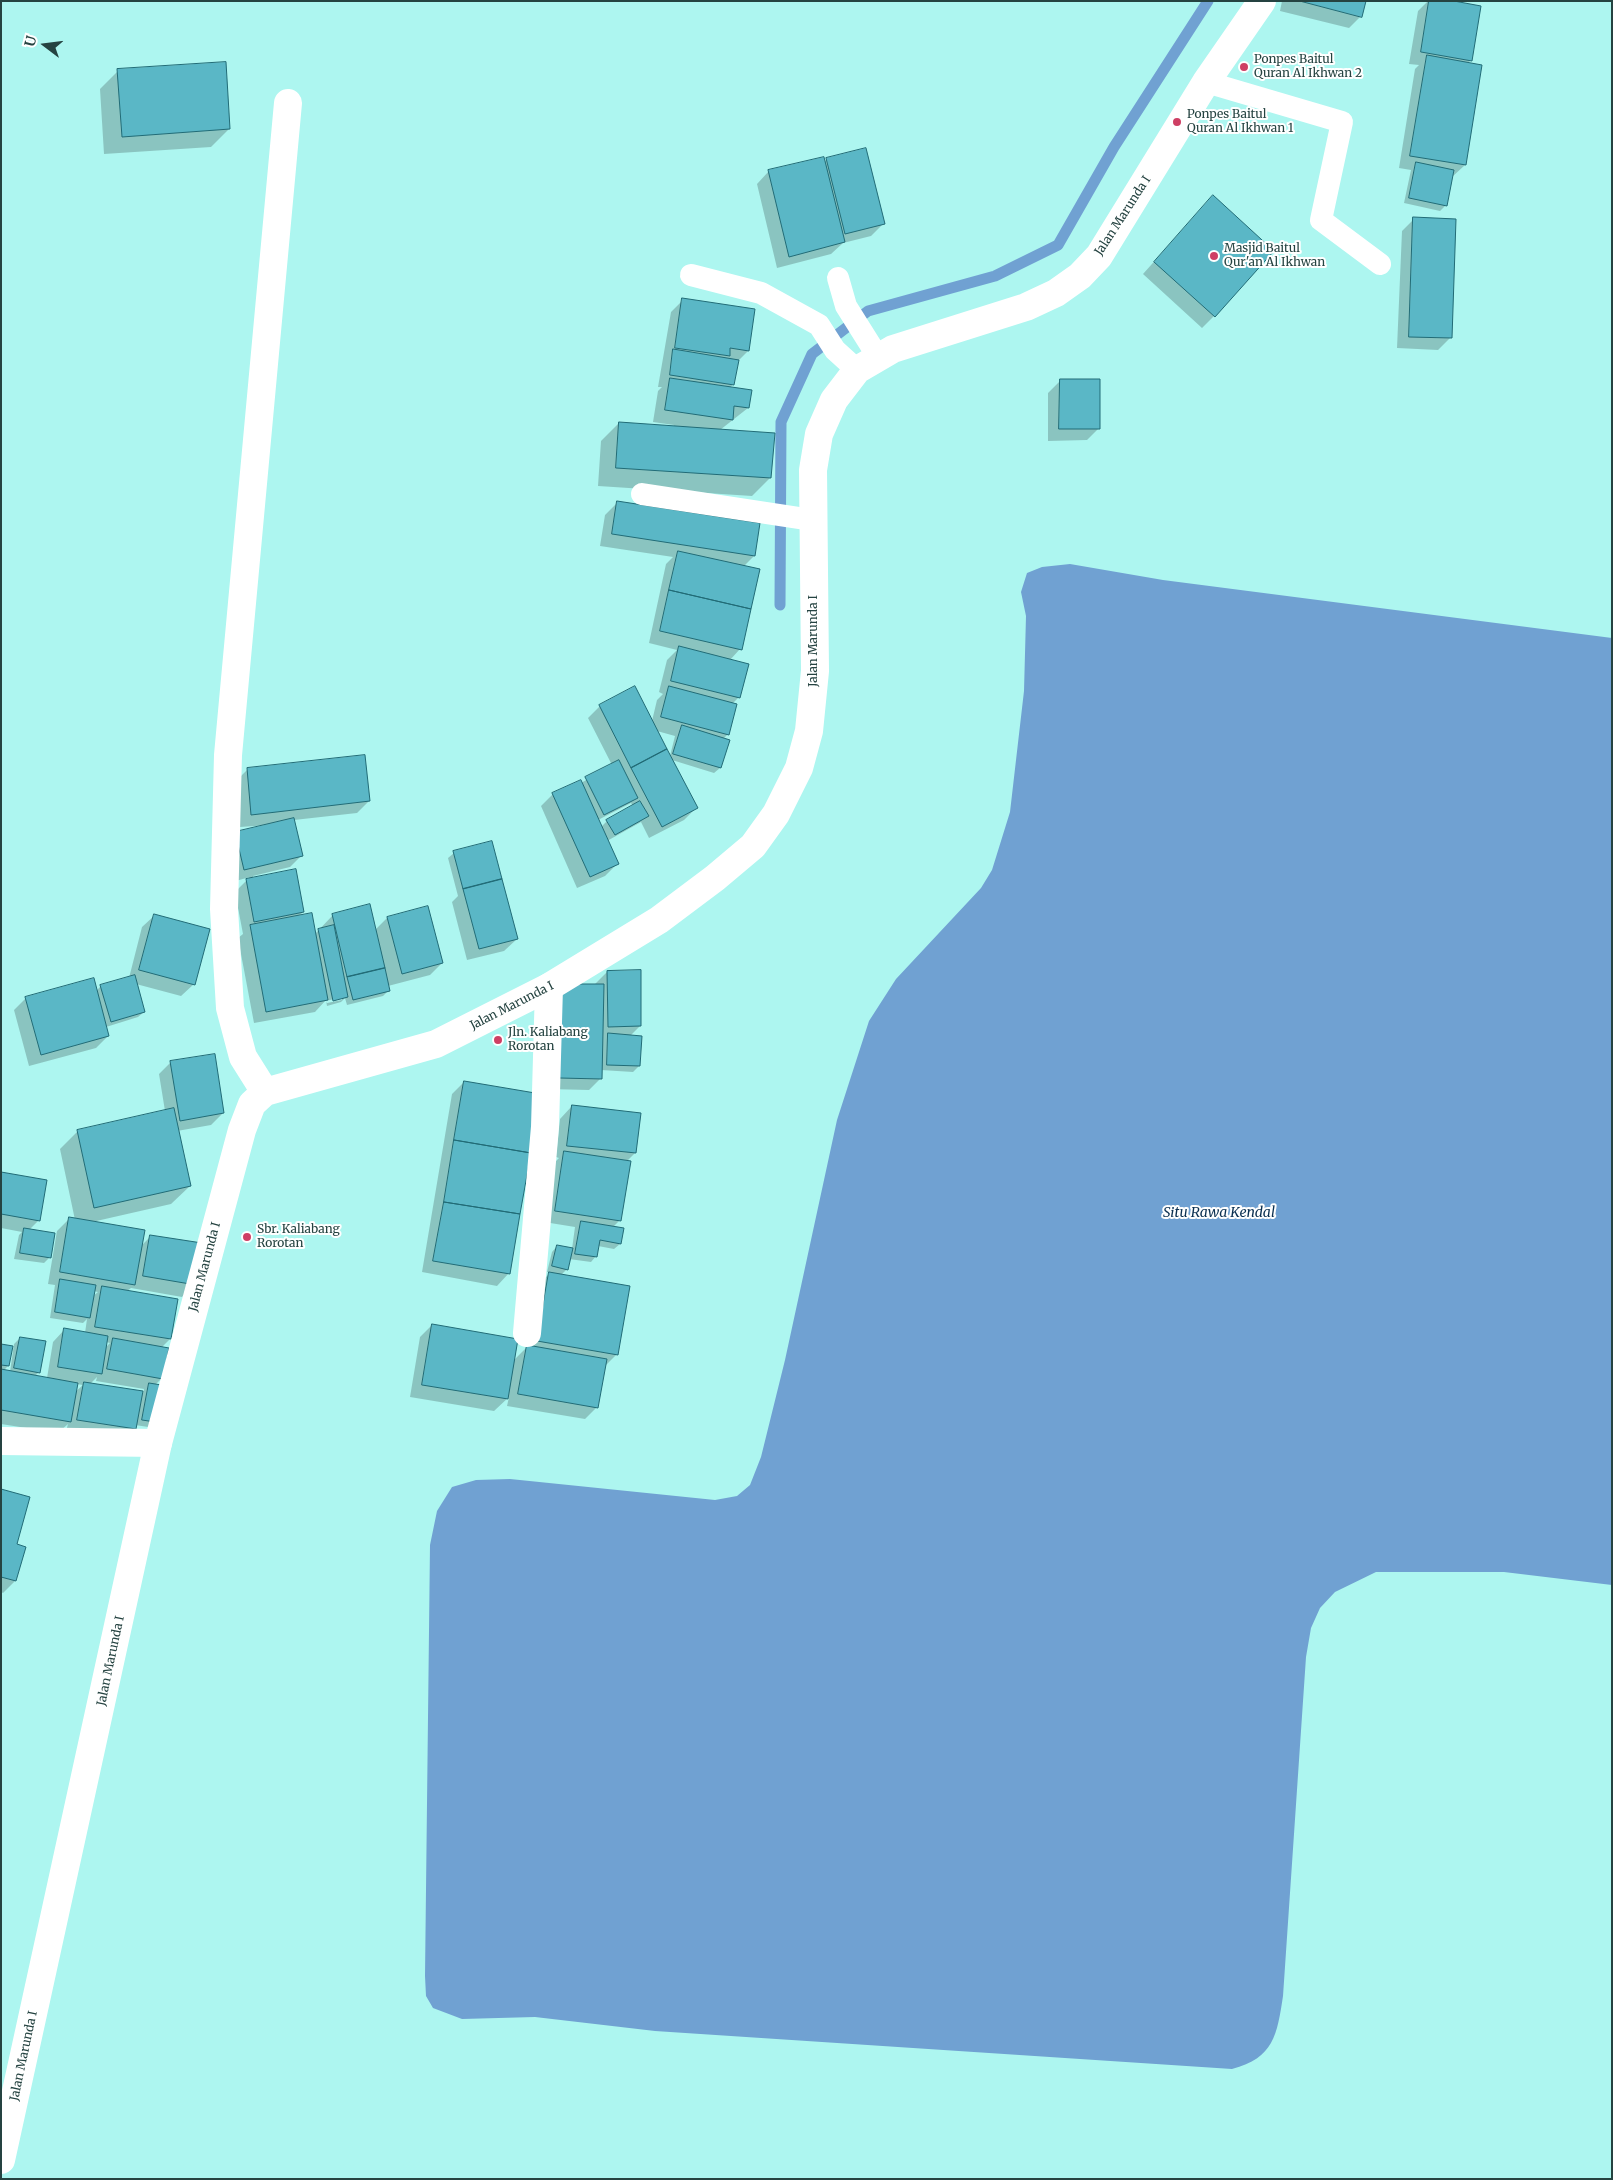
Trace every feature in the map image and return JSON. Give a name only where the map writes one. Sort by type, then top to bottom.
[{"type":"street","name":"Jalan Marunda I","points":[[1,2160],[158,1443],[242,1130],[252,1104],[265,1092],[436,1044],[549,987],[659,920],[715,878],[753,846],[776,814],[799,768],[809,731],[815,671],[800,518],[813,470],[819,434],[834,400],[868,364],[893,349],[1026,307],[1056,292],[1080,276],[1099,256],[1110,240],[1206,82],[1262,1]]},
{"type":"street","points":[[265,1092],[243,1058],[230,1008],[224,908],[228,755],[288,103]]},
{"type":"street","points":[[528,1333],[545,1127],[549,987]]},
{"type":"street","points":[[1,1441],[158,1443]]},
{"type":"lane","points":[[1206,82],[1342,122],[1321,220],[1380,264]]},
{"type":"lane","points":[[691,275],[761,293],[819,325],[835,350],[868,364]]},
{"type":"lane","points":[[838,278],[846,306],[864,335],[868,364]]},
{"type":"lane","points":[[642,494],[800,518]]},
{"type":"water","name":"Situ Rawa Kendal","points":[[1070,564],[1163,580],[1612,638],[1612,1585],[1504,1572],[1376,1572],[1335,1592],[1320,1608],[1311,1628],[1306,1657],[1281,2010],[1271,2043],[1257,2058],[1246,2064],[1232,2069],[655,2031],[535,2017],[462,2019],[433,2008],[426,1996],[425,1976],[430,1545],[437,1511],[452,1487],[476,1480],[510,1479],[715,1500],[737,1496],[750,1485],[761,1457],[785,1360],[837,1120],[869,1021],[896,979],[981,888],[992,870],[1010,812],[1024,691],[1026,616],[1021,592],[1027,573],[1042,567]]},
{"type":"building","points":[[1300,1],[1366,1],[1362,17]]},
{"type":"building","points":[[1429,1],[1454,1],[1481,6],[1472,61],[1421,52]]},
{"type":"building","points":[[1427,55],[1482,65],[1466,165],[1410,156]]},
{"type":"building","points":[[226,62],[230,129],[122,137],[117,69]]},
{"type":"building","points":[[866,148],[885,224],[845,234],[826,158]]},
{"type":"building","points":[[824,157],[845,242],[789,257],[768,170]]},
{"type":"building","points":[[1416,162],[1454,170],[1447,206],[1409,198]]},
{"type":"building","name":"Masjid Baitul Qur'an Al Ikhwan","points":[[1213,195],[1274,251],[1215,317],[1154,262]]},
{"type":"building","points":[[1413,217],[1456,219],[1452,338],[1409,337]]},
{"type":"building","points":[[682,298],[755,309],[749,351],[730,348],[730,356],[675,348]]},
{"type":"building","points":[[673,349],[739,360],[734,385],[670,375]]},
{"type":"building","points":[[670,378],[752,390],[749,408],[734,406],[733,420],[665,410]]},
{"type":"building","points":[[1060,379],[1100,379],[1100,429],[1059,429]]},
{"type":"building","points":[[619,422],[775,433],[771,478],[616,468]]},
{"type":"building","points":[[617,501],[760,523],[755,556],[612,534]]},
{"type":"building","points":[[678,551],[760,569],[751,609],[669,590]]},
{"type":"building","points":[[669,590],[751,609],[742,650],[660,631]]},
{"type":"building","points":[[679,646],[749,664],[740,698],[671,681]]},
{"type":"building","points":[[635,686],[667,749],[631,768],[599,705]]},
{"type":"building","points":[[669,686],[737,704],[729,735],[661,717]]},
{"type":"building","points":[[682,725],[730,740],[721,768],[673,754]]},
{"type":"building","points":[[667,749],[698,808],[662,827],[631,768]]},
{"type":"building","points":[[365,755],[370,801],[251,815],[247,768]]},
{"type":"building","points":[[619,760],[638,798],[604,815],[585,777]]},
{"type":"building","points":[[581,780],[619,864],[590,877],[552,793]]},
{"type":"building","points":[[640,801],[649,816],[615,835],[606,820]]},
{"type":"building","points":[[294,818],[303,856],[244,870],[235,832]]},
{"type":"building","points":[[492,841],[502,879],[463,889],[453,851]]},
{"type":"building","points":[[296,869],[304,912],[254,922],[246,879]]},
{"type":"building","points":[[502,879],[518,939],[479,949],[463,889]]},
{"type":"building","points":[[370,904],[385,968],[347,977],[332,914]]},
{"type":"building","points":[[428,906],[443,963],[402,974],[387,917]]},
{"type":"building","points":[[312,913],[328,1000],[266,1012],[250,925]]},
{"type":"building","points":[[154,914],[210,929],[195,985],[139,970]]},
{"type":"building","points":[[334,925],[348,997],[333,1001],[318,929]]},
{"type":"building","points":[[385,968],[390,991],[353,1000],[347,977]]},
{"type":"building","points":[[641,970],[641,1026],[608,1027],[607,971]]},
{"type":"building","points":[[135,975],[145,1012],[111,1022],[100,985]]},
{"type":"building","points":[[94,978],[109,1036],[41,1055],[25,997]]},
{"type":"building","points":[[561,984],[604,984],[602,1079],[559,1078]]},
{"type":"building","points":[[608,1033],[642,1036],[640,1066],[607,1065]]},
{"type":"building","points":[[215,1054],[224,1113],[180,1121],[170,1061]]},
{"type":"building","points":[[464,1081],[541,1094],[531,1153],[454,1140]]},
{"type":"building","points":[[572,1105],[641,1113],[636,1153],[567,1146]]},
{"type":"building","points":[[174,1108],[191,1186],[94,1208],[77,1130]]},
{"type":"building","points":[[454,1140],[531,1153],[520,1214],[444,1202]]},
{"type":"building","points":[[564,1151],[631,1161],[621,1221],[555,1211]]},
{"type":"building","points":[[1,1172],[47,1180],[40,1221],[1,1214]]},
{"type":"building","points":[[444,1202],[520,1214],[510,1274],[433,1261]]},
{"type":"building","points":[[69,1217],[145,1230],[135,1285],[60,1272]]},
{"type":"building","points":[[581,1221],[624,1228],[621,1244],[600,1240],[597,1257],[575,1254]]},
{"type":"building","points":[[24,1228],[55,1233],[51,1258],[20,1253]]},
{"type":"building","points":[[150,1235],[202,1243],[196,1285],[143,1276]]},
{"type":"building","points":[[557,1245],[573,1248],[568,1270],[552,1266]]},
{"type":"building","points":[[549,1272],[630,1286],[618,1355],[537,1341]]},
{"type":"building","points":[[60,1279],[96,1285],[90,1318],[55,1312]]},
{"type":"building","points":[[102,1286],[178,1299],[171,1339],[95,1327]]},
{"type":"building","points":[[432,1324],[518,1339],[508,1399],[422,1385]]},
{"type":"building","points":[[64,1328],[108,1336],[102,1374],[58,1367]]},
{"type":"building","points":[[20,1337],[46,1341],[40,1373],[14,1368]]},
{"type":"building","points":[[113,1338],[169,1348],[163,1379],[107,1369]]},
{"type":"building","points":[[1,1344],[13,1346],[9,1366],[1,1365]]},
{"type":"building","points":[[527,1345],[607,1359],[598,1408],[518,1394]]},
{"type":"building","points":[[1,1369],[78,1383],[71,1422],[1,1410]]},
{"type":"building","points":[[84,1382],[143,1391],[136,1429],[77,1420]]},
{"type":"building","points":[[149,1383],[168,1386],[162,1423],[142,1420]]},
{"type":"building","points":[[1,1489],[30,1497],[17,1544],[26,1547],[16,1581],[1,1577]]},
{"type":"waterway","points":[[780,605],[781,422],[812,354],[868,311],[995,276],[1058,245],[1114,147],[1208,1]]},
{"type":"place","name":"Ponpes Baitul Quran Al Ikhwan 2","points":[[1244,67]]},
{"type":"place","name":"Ponpes Baitul Quran Al Ikhwan 1","points":[[1177,122]]},
{"type":"place","name":"Masjid Baitul Qur'an Al Ikhwan","points":[[1214,256]]},
{"type":"place","name":"Jln. Kaliabang Rorotan","points":[[498,1040]]},
{"type":"place","name":"Sbr. Kaliabang Rorotan","points":[[247,1237]]}]
